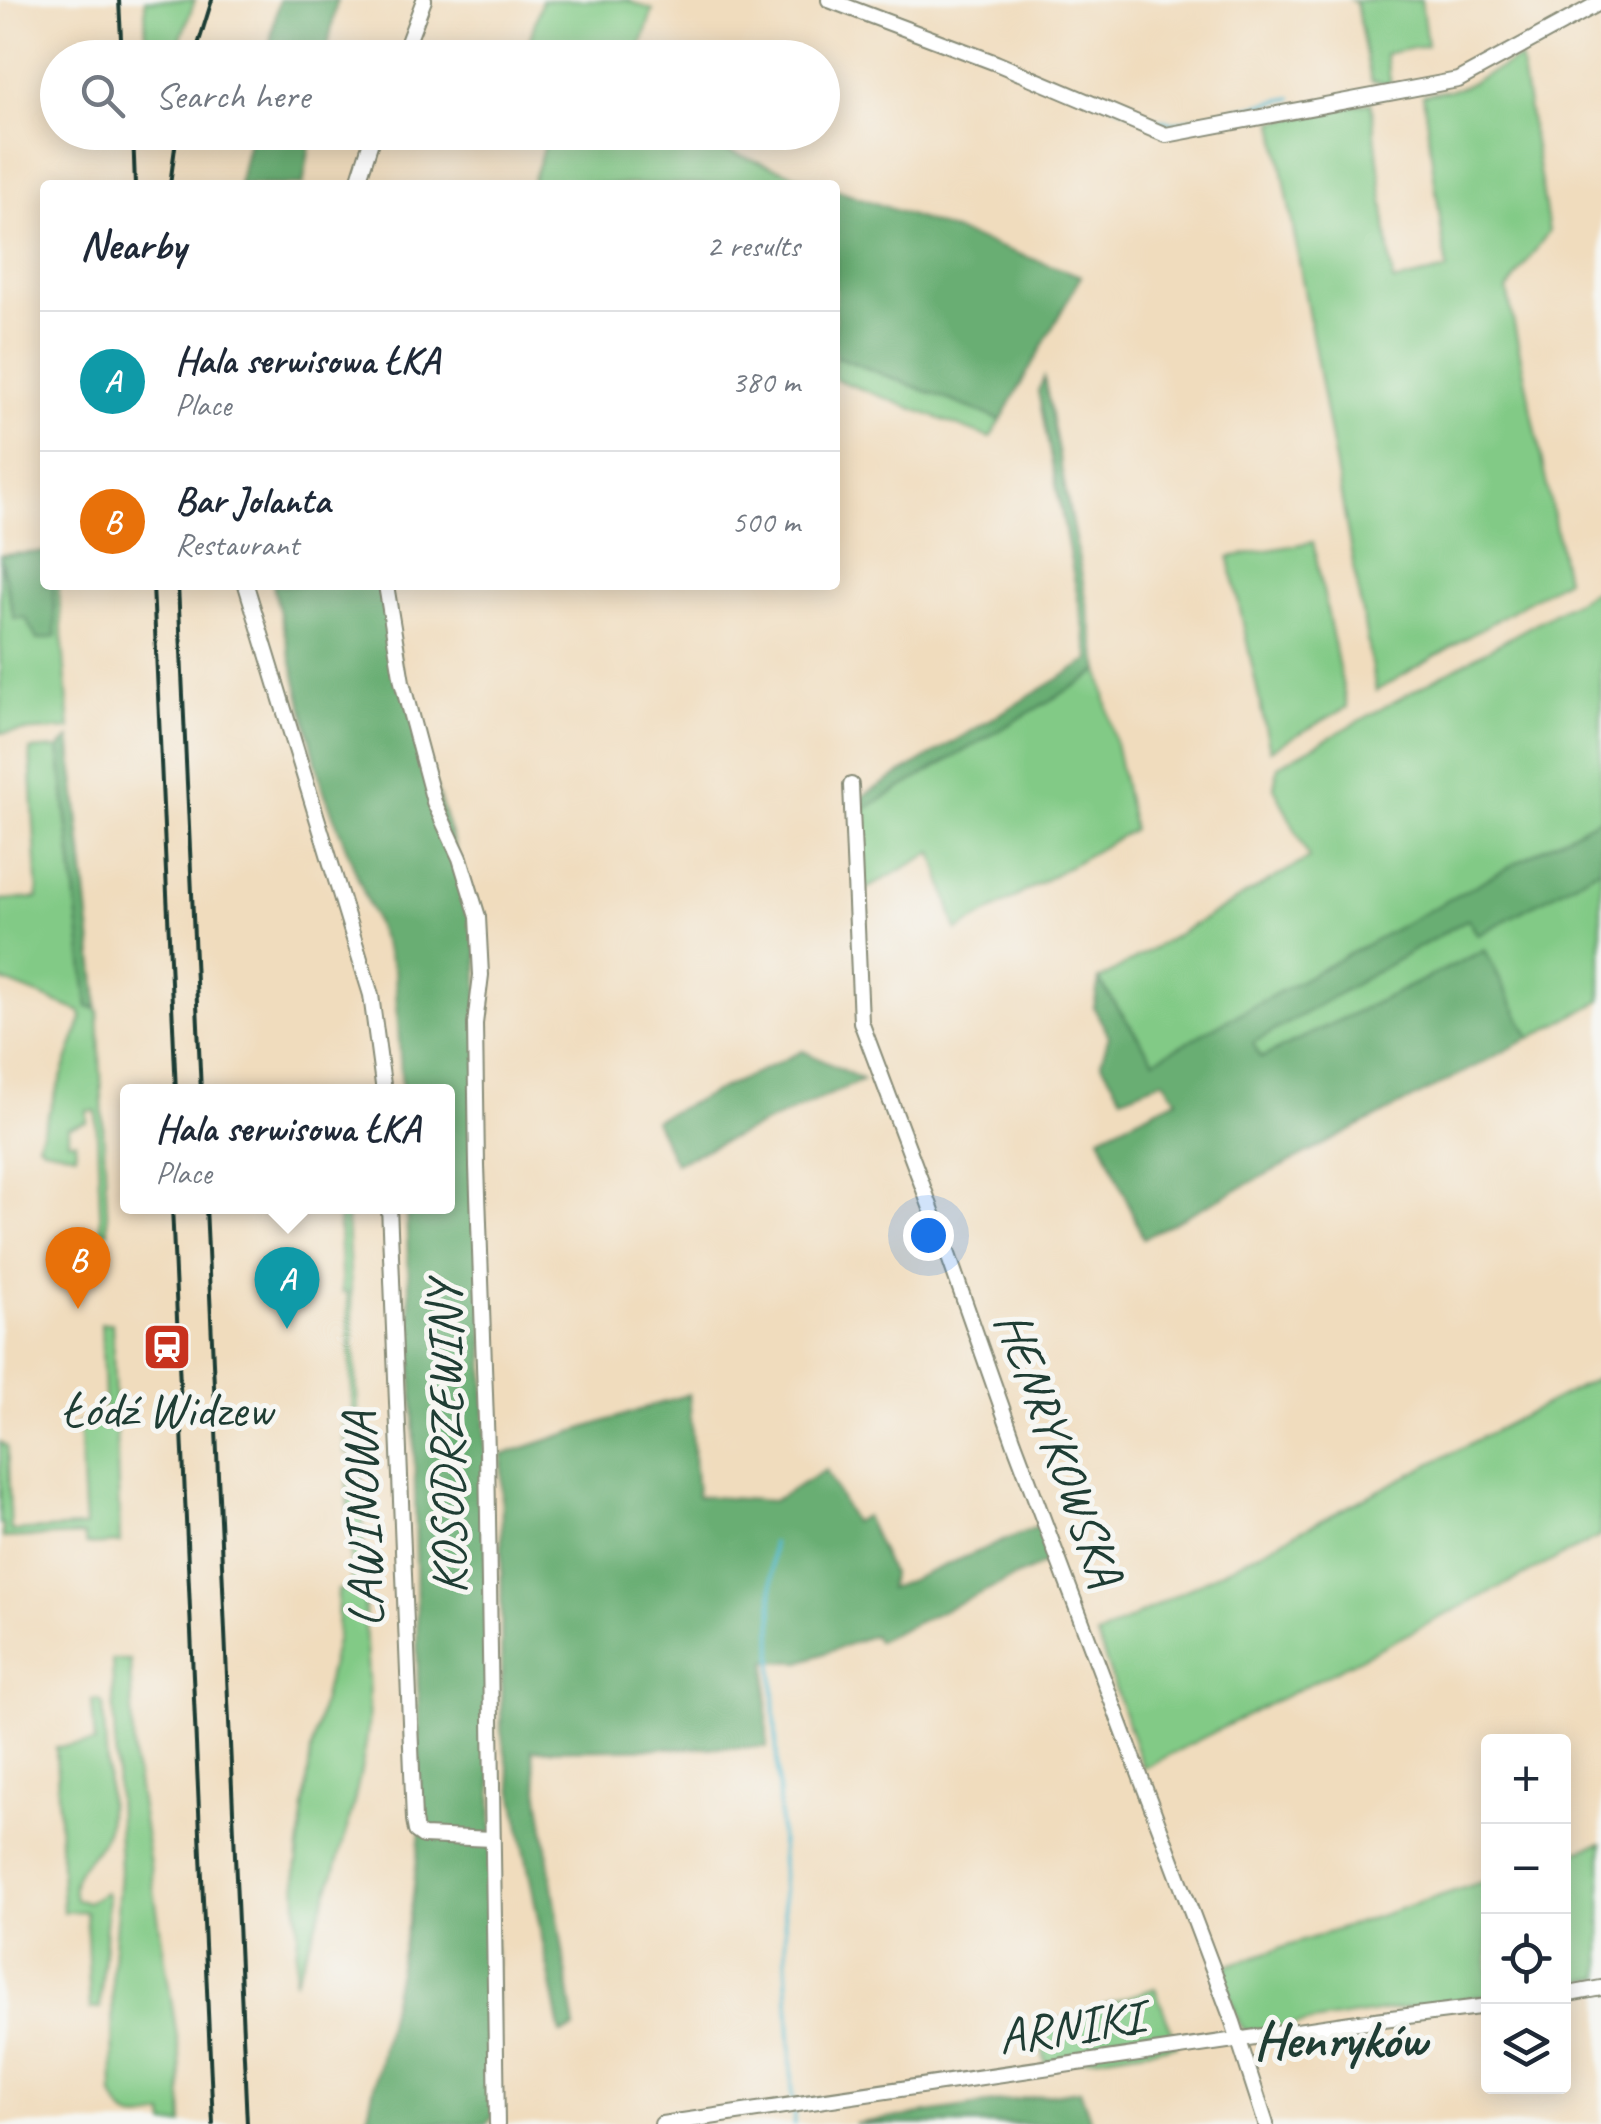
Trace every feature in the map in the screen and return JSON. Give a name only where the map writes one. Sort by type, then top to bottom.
[{"type":"street","points":[[409,40],[424,0]]},
{"type":"street","points":[[829,0],[996,63],[1166,135],[1458,80],[1601,2]]},
{"type":"street","points":[[359,180],[368,150]]},
{"type":"street","points":[[248,590],[371,995],[383,1084]]},
{"type":"street","name":"KOSODRZEWINY","points":[[387,590],[402,682],[430,785],[460,858],[478,917],[481,975],[475,1024],[477,1166],[487,1450],[497,2124]]},
{"type":"street","name":"HENRYKOWSKA","points":[[851,785],[861,1022],[1266,2124]]},
{"type":"street","name":"LAWINOWA","points":[[389,1214],[416,1831],[424,1836],[493,1839]]},
{"type":"street","points":[[1571,1993],[1601,1988]]},
{"type":"street","name":"ARNIKI","points":[[662,2124],[1481,2007]]},
{"type":"green space","points":[[145,0],[195,0],[180,40],[146,40]]},
{"type":"green space","points":[[279,0],[337,0],[329,40],[271,40]]},
{"type":"green space","points":[[542,0],[626,0],[653,10],[643,40],[530,40]]},
{"type":"green space","points":[[1351,0],[1421,0],[1427,45],[1385,54],[1391,84],[1371,81],[1356,3]]},
{"type":"green space","points":[[1520,58],[1549,231],[1507,290],[1566,579],[1376,691],[1274,122],[1371,102],[1393,282],[1447,270],[1423,95],[1460,88]]},
{"type":"green space","points":[[247,150],[309,150],[304,180],[240,180]]},
{"type":"green space","points":[[543,150],[725,150],[810,180],[533,180]]},
{"type":"green space","points":[[840,191],[1081,276],[1001,420],[840,358]]},
{"type":"green space","points":[[840,358],[1001,420],[990,438],[840,381]]},
{"type":"green space","points":[[1044,378],[1100,671],[863,810],[863,796],[1090,660],[1038,391]]},
{"type":"green space","points":[[1313,542],[1347,707],[1270,750],[1229,557]]},
{"type":"green space","points":[[40,552],[40,590],[53,590],[56,637],[37,640],[26,618],[14,618],[0,555]]},
{"type":"green space","points":[[0,560],[14,617],[26,618],[56,637],[53,590],[58,590],[70,729],[0,733]]},
{"type":"green space","points":[[1601,587],[1601,817],[1154,1061],[1099,980],[1309,858],[1274,787],[1278,766]]},
{"type":"green space","points":[[274,590],[387,590],[402,682],[477,917],[497,2112],[486,2124],[366,2124],[412,1904],[420,1832],[414,1414],[406,1214],[455,1214],[455,1084],[402,1084],[395,972],[322,786]]},
{"type":"green space","points":[[1100,671],[1133,829],[957,931],[933,852],[861,892],[863,810]]},
{"type":"green space","points":[[70,738],[97,1007],[88,1007],[59,748]]},
{"type":"green space","points":[[59,748],[88,1006],[98,1010],[108,1231],[101,1231],[96,1111],[87,1111],[87,1122],[68,1127],[68,1141],[75,1141],[76,1154],[44,1148],[38,1143],[82,1019],[81,1012],[0,980],[0,900],[38,898],[30,750]]},
{"type":"green space","points":[[1601,817],[1601,868],[1478,935],[1468,919],[1253,1043],[1261,1058],[1485,950],[1530,1038],[1143,1238],[1100,1136],[1177,1099],[1164,1080],[1122,1097],[1101,1062],[1109,1036],[1094,1008],[1099,980],[1154,1060]]},
{"type":"green space","points":[[1601,868],[1601,1001],[1530,1038],[1485,950],[1261,1058],[1253,1043],[1468,919],[1478,935]]},
{"type":"green space","points":[[803,1051],[863,1080],[675,1163],[654,1120]]},
{"type":"green space","points":[[338,1214],[346,1214],[363,1513],[367,1736],[347,1830],[294,1982],[298,1934],[296,1872],[311,1752],[337,1636],[338,1590],[352,1589],[347,1481],[353,1480],[352,1453],[346,1453],[344,1420],[353,1419],[347,1292],[342,1292]]},
{"type":"green space","points":[[112,1323],[120,1543],[86,1545],[84,1535],[3,1538],[0,1442],[7,1447],[11,1531],[85,1527],[79,1422],[105,1421],[101,1324]]},
{"type":"green space","points":[[1601,1376],[1601,1536],[1143,1768],[1097,1636]]},
{"type":"green space","points":[[689,1394],[697,1496],[773,1501],[826,1470],[853,1522],[865,1516],[891,1573],[889,1589],[1039,1526],[1052,1560],[877,1641],[873,1635],[801,1662],[767,1661],[767,1747],[532,1750],[575,2029],[561,2034],[501,1731],[502,1455]]},
{"type":"green space","points":[[112,1660],[130,1660],[134,1763],[180,2056],[183,2124],[165,2124],[164,2115],[132,2118],[122,2111],[113,2095],[112,1971],[120,1872]]},
{"type":"green space","points":[[99,1700],[103,1705],[108,1822],[102,1841],[79,1871],[74,1889],[75,1900],[87,1902],[105,1892],[108,1897],[100,2008],[90,2009],[86,1911],[63,1912],[56,1747],[95,1743],[92,1701]]},
{"type":"green space","points":[[1601,1843],[1601,1978],[1571,1983],[1571,1914],[1571,1853]]},
{"type":"green space","points":[[1481,1882],[1481,1996],[1247,2032],[1240,2025],[1220,1968]]},
{"type":"green space","points":[[1155,1988],[1177,2045],[1046,2065],[1037,2027]]},
{"type":"green space","points":[[1080,2090],[1092,2124],[854,2124]]},
{"type":"waterway","points":[[1062,83],[1148,118],[1173,123],[1292,98]]},
{"type":"waterway","points":[[772,1543],[773,1673],[794,2124]]},
{"type":"railway","points":[[119,0],[121,40]]},
{"type":"railway","points":[[200,40],[212,0]]},
{"type":"railway","points":[[134,150],[135,180]]},
{"type":"railway","points":[[171,180],[175,150]]},
{"type":"railway","points":[[153,590],[176,1084]]},
{"type":"railway","points":[[178,590],[201,1084]]},
{"type":"railway","points":[[172,1214],[213,2124]]},
{"type":"railway","points":[[206,1214],[247,2124]]},
{"type":"place","name":"Bar Jolanta","points":[[78,1309]]},
{"type":"place","name":"Hala serwisowa ŁKA","points":[[287,1329]]},
{"type":"place","name":"Łódź Widzew","points":[[167,1347]]},
{"type":"district","name":"Henryków","points":[[1340,2039]]}]
